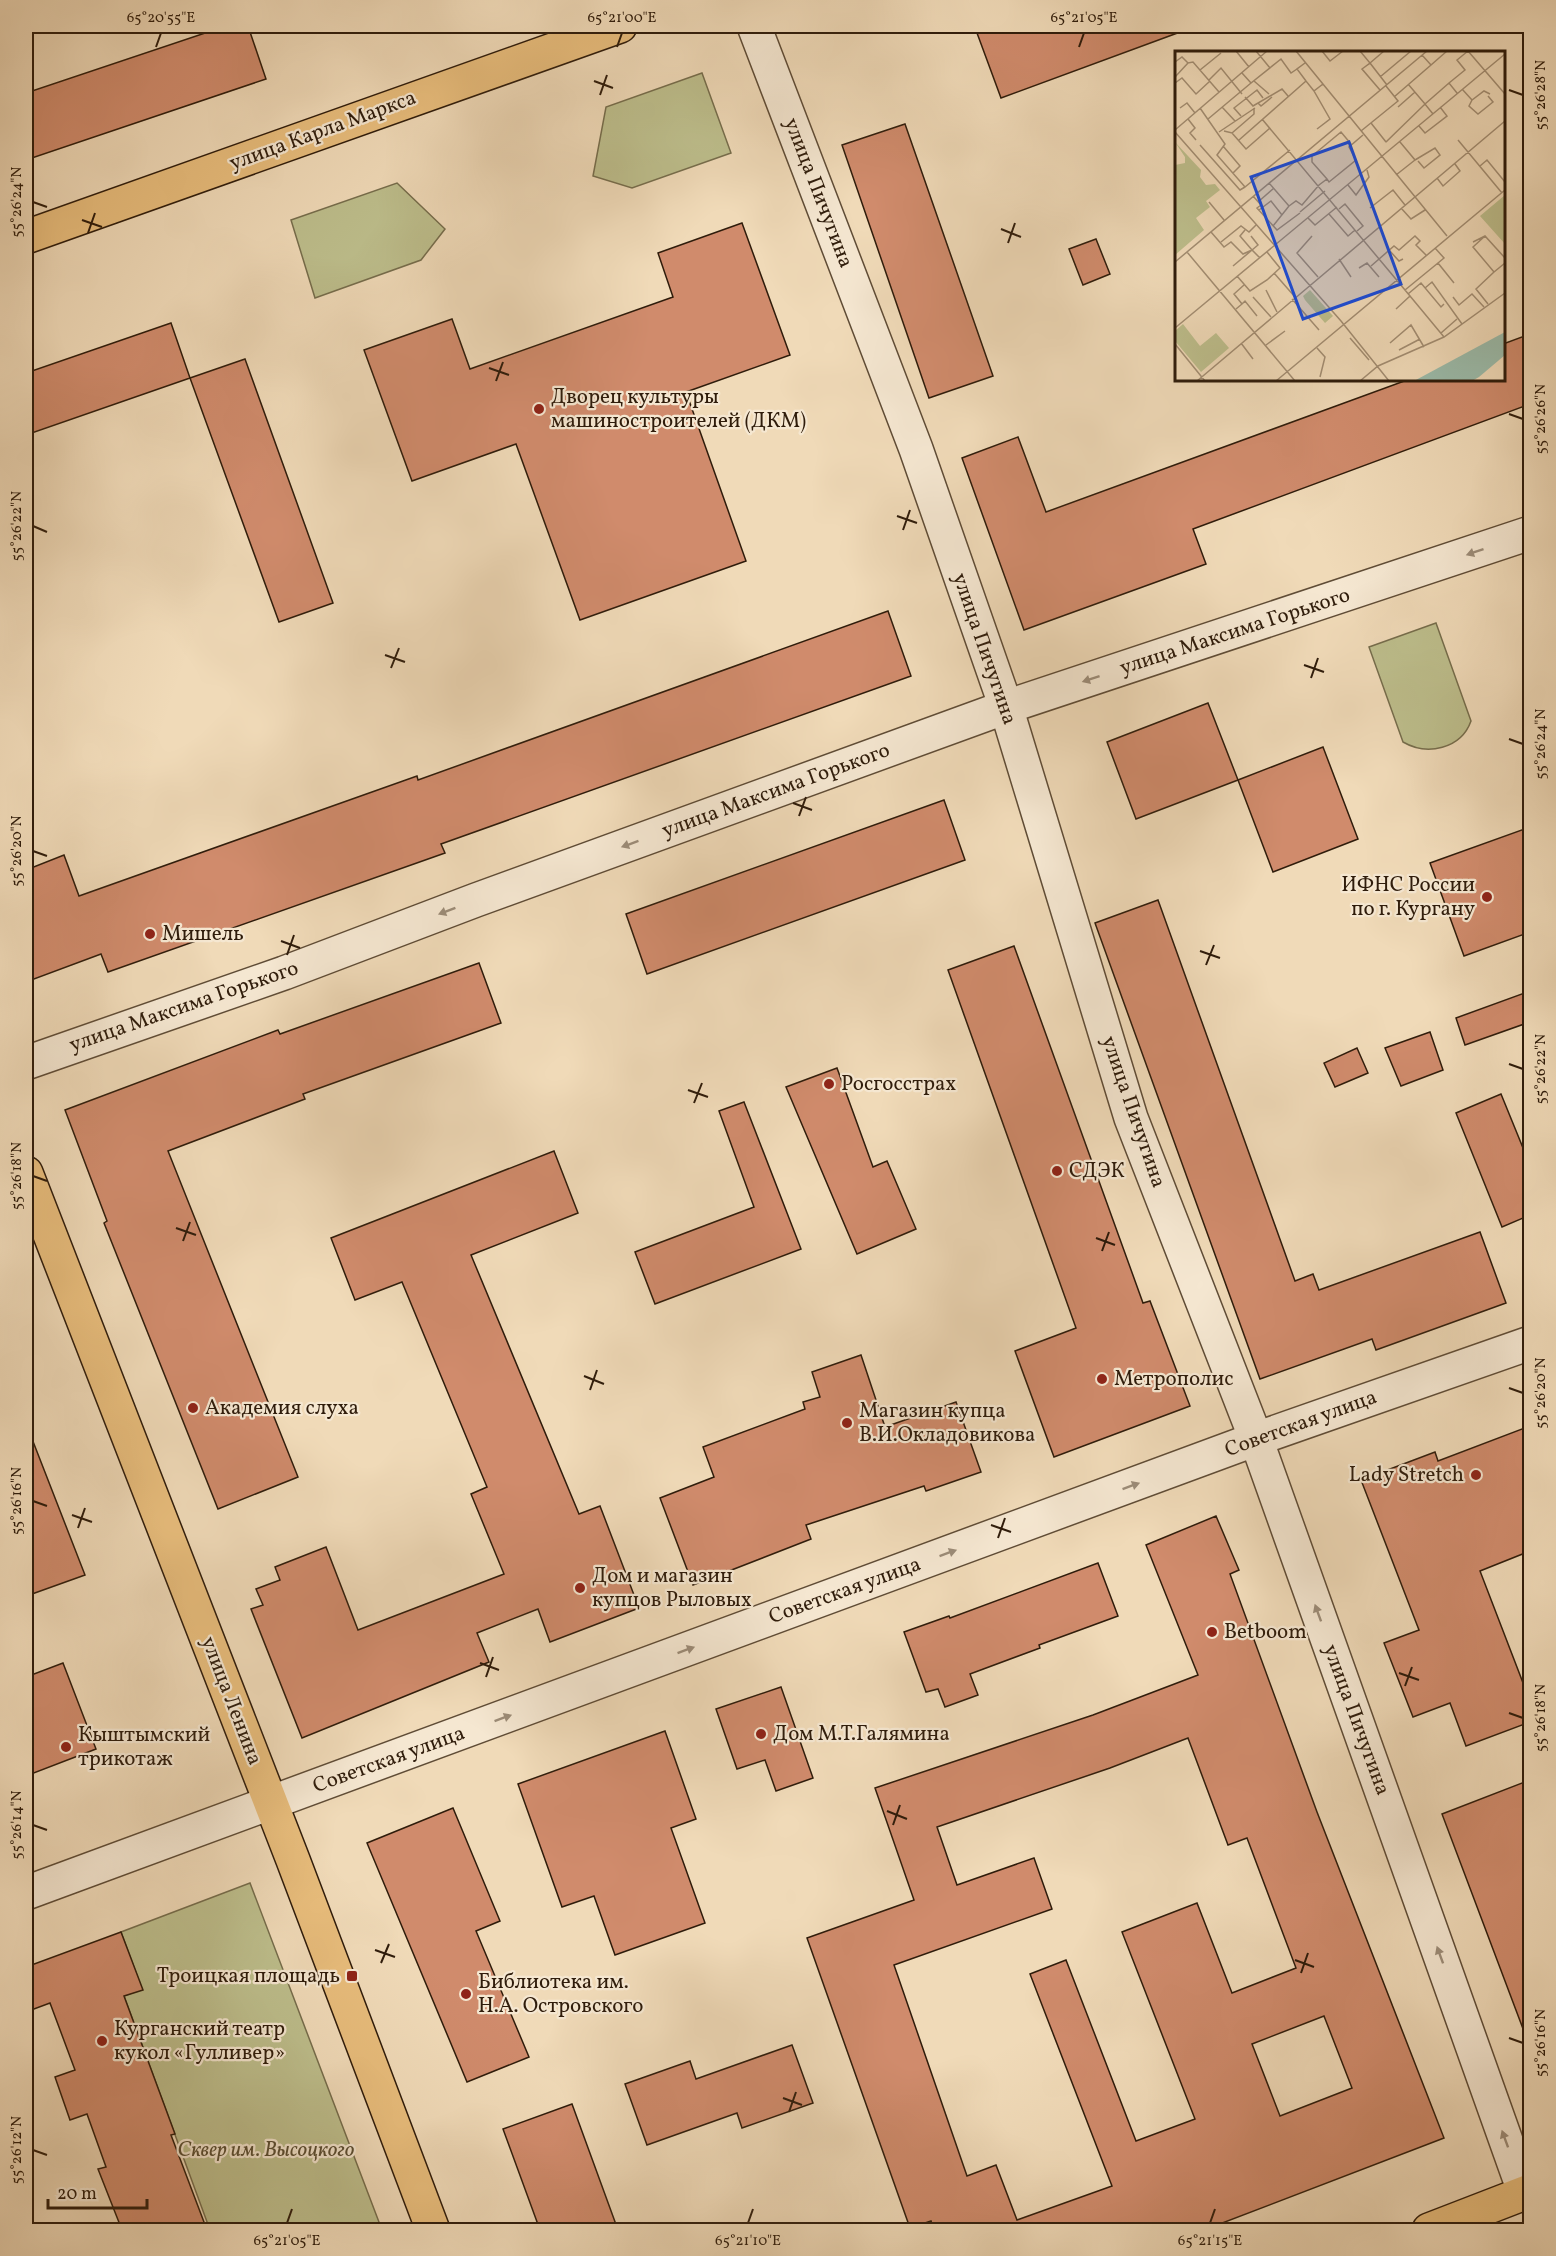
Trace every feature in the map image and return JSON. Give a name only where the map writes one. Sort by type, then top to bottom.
[{"type":"main road","name":"улица Карла Маркса","points":[[26,237],[620,26]]},
{"type":"main road","name":"улица Ленина","points":[[26,1173],[271,1803],[433,2230]]},
{"type":"main road","points":[[1429,2230],[1528,2193]]},
{"type":"street","name":"улица Пичугина","points":[[754,26],[915,449],[1006,707],[1131,1118],[1256,1439],[1528,2193]]},
{"type":"street","name":"улица Максима Горького","points":[[26,1063],[284,973],[476,900],[1006,707],[1530,533]]},
{"type":"street","name":"Советская улица","points":[[26,1893],[1256,1439],[1530,1343]]},
{"type":"green space","points":[[702,73],[731,153],[632,188],[593,176],[606,107]]},
{"type":"green space","points":[[397,183],[445,229],[421,260],[315,298],[291,220]]},
{"type":"green space","points":[[1436,623],[1471,721],[1460,738],[1451,744],[1422,749],[1403,742],[1369,647]]},
{"type":"green space","name":"Сквер им. Высоцкого","points":[[250,1883],[382,2230],[210,2230],[124,1996],[142,1989],[121,1932]]},
{"type":"building","points":[[226,26],[248,26],[266,79],[26,160],[26,93]]},
{"type":"building","points":[[999,26],[1190,26],[1191,28],[1001,98],[977,33]]},
{"type":"building","points":[[905,124],[993,376],[929,398],[842,145]]},
{"type":"building","name":"Дворец культуры машиностроителей (ДКМ)","points":[[742,223],[790,355],[686,392],[746,561],[580,620],[516,444],[412,481],[364,350],[452,319],[470,369],[673,297],[658,253]]},
{"type":"building","points":[[1096,239],[1110,274],[1083,285],[1069,249]]},
{"type":"building","points":[[171,323],[190,378],[26,435],[26,373]]},
{"type":"building","points":[[1530,334],[1530,404],[1193,529],[1206,564],[1024,630],[962,458],[1018,437],[1046,512],[1404,381],[1505,381],[1505,343]]},
{"type":"building","points":[[245,359],[333,603],[279,622],[190,378]]},
{"type":"building","points":[[888,611],[911,676],[441,844],[445,853],[108,972],[101,954],[26,982],[26,870],[64,855],[79,896],[417,776],[418,780]]},
{"type":"building","points":[[1208,703],[1238,780],[1136,819],[1107,742]]},
{"type":"building","points":[[1323,747],[1358,839],[1273,872],[1238,780]]},
{"type":"building","points":[[944,800],[965,860],[647,974],[626,914]]},
{"type":"building","name":"ИФНС России по г. Кургану","points":[[1530,827],[1530,932],[1464,956],[1430,863]]},
{"type":"building","points":[[1158,900],[1295,1281],[1313,1274],[1319,1290],[1480,1232],[1506,1303],[1376,1350],[1372,1339],[1260,1379],[1095,923]]},
{"type":"building","points":[[1014,946],[1143,1303],[1150,1301],[1190,1406],[1054,1457],[1015,1351],[1076,1328],[948,970]]},
{"type":"building","points":[[479,963],[501,1023],[303,1094],[305,1099],[168,1151],[298,1477],[218,1509],[104,1223],[107,1221],[65,1110],[278,1030],[280,1034]]},
{"type":"building","points":[[1530,991],[1530,1022],[1465,1045],[1456,1018]]},
{"type":"building","points":[[1430,1032],[1443,1070],[1401,1086],[1385,1048]]},
{"type":"building","points":[[1357,1048],[1368,1073],[1335,1087],[1324,1063]]},
{"type":"building","points":[[837,1068],[873,1167],[887,1161],[916,1229],[857,1254],[786,1087]]},
{"type":"building","points":[[1501,1094],[1530,1165],[1530,1215],[1502,1227],[1456,1113]]},
{"type":"building","points":[[744,1102],[801,1249],[655,1304],[635,1252],[754,1207],[719,1111]]},
{"type":"building","points":[[554,1151],[578,1213],[471,1255],[579,1514],[600,1506],[639,1608],[550,1642],[538,1609],[477,1633],[489,1662],[302,1738],[251,1609],[263,1605],[256,1589],[280,1580],[275,1567],[326,1547],[358,1630],[504,1574],[471,1494],[487,1487],[402,1282],[355,1300],[331,1238]]},
{"type":"building","points":[[861,1355],[885,1427],[956,1402],[981,1472],[926,1491],[924,1486],[806,1525],[811,1539],[693,1585],[660,1498],[714,1477],[703,1447],[805,1409],[803,1402],[820,1397],[812,1372]]},
{"type":"building","points":[[27,1426],[85,1575],[32,1594],[26,1577]]},
{"type":"building","points":[[1530,1426],[1530,1551],[1480,1571],[1530,1701],[1530,1722],[1466,1746],[1450,1703],[1413,1717],[1384,1643],[1419,1630],[1361,1480],[1435,1452],[1438,1461]]},
{"type":"building","points":[[1216,1516],[1239,1570],[1230,1574],[1317,1812],[1444,2138],[1204,2230],[934,2230],[931,2221],[910,2228],[807,1938],[914,1900],[875,1788],[1093,1715],[1198,1675],[1146,1545]],"holes":[[[1188,1738],[1228,1845],[1247,1838],[1296,1968],[1232,1993],[1197,1903],[1122,1932],[1195,2119],[1136,2141],[1066,1960],[1030,1974],[1112,2186],[1017,2220],[996,2165],[967,2176],[894,1965],[1052,1909],[1034,1858],[957,1885],[937,1827],[1110,1768]],[[1324,2016],[1352,2088],[1280,2116],[1252,2044]]]},
{"type":"building","points":[[1098,1563],[1118,1616],[1039,1645],[1040,1648],[970,1674],[978,1695],[945,1707],[938,1689],[926,1692],[904,1632],[949,1616],[950,1618]]},
{"type":"building","points":[[63,1663],[96,1749],[26,1776],[26,1677]]},
{"type":"building","name":"Дом М.Т.Галямина","points":[[781,1687],[813,1778],[776,1791],[765,1760],[737,1769],[716,1709]]},
{"type":"building","points":[[665,1731],[696,1819],[671,1828],[705,1923],[615,1955],[594,1896],[562,1907],[518,1784]]},
{"type":"building","points":[[1530,1780],[1530,2041],[1528,2042],[1442,1814]]},
{"type":"building","name":"Библиотека им. Н.А. Островского","points":[[453,1808],[500,1921],[476,1931],[529,2057],[467,2082],[367,1843]]},
{"type":"building","name":"Курганский театр кукол «Гулливер»","points":[[121,1932],[143,1990],[124,1996],[175,2134],[171,2135],[207,2230],[122,2230],[98,2169],[106,2167],[87,2114],[70,2120],[55,2077],[75,2070],[50,2003],[26,2012],[26,1967]]},
{"type":"building","points":[[792,2045],[813,2103],[742,2128],[737,2113],[647,2145],[625,2084],[690,2061],[696,2079]]},
{"type":"building","points":[[572,2104],[618,2230],[540,2230],[503,2129]]},
{"type":"place","name":"Дворец культуры машиностроителей (ДКМ)","points":[[539,409]]},
{"type":"place","name":"ИФНС России по г. Кургану","points":[[1487,897]]},
{"type":"place","name":"Мишель","points":[[150,934]]},
{"type":"place","name":"Росгосстрах","points":[[829,1084]]},
{"type":"place","name":"СДЭК","points":[[1057,1171]]},
{"type":"place","name":"Метрополис","points":[[1102,1379]]},
{"type":"place","name":"Академия слуха","points":[[193,1408]]},
{"type":"place","name":"Магазин купца В.И.Окладовикова","points":[[847,1423]]},
{"type":"place","name":"Lady Stretch","points":[[1476,1475]]},
{"type":"place","name":"Дом и магазин купцов Рыловых","points":[[580,1588]]},
{"type":"place","name":"Betboom","points":[[1212,1632]]},
{"type":"place","name":"Дом М.Т.Галямина","points":[[761,1734]]},
{"type":"place","name":"Кыштымский трикотаж","points":[[66,1747]]},
{"type":"place","name":"Троицкая площадь","points":[[352,1976]]},
{"type":"place","name":"Библиотека им. Н.А. Островского","points":[[466,1994]]},
{"type":"place","name":"Курганский театр кукол «Гулливер»","points":[[102,2041]]}]
